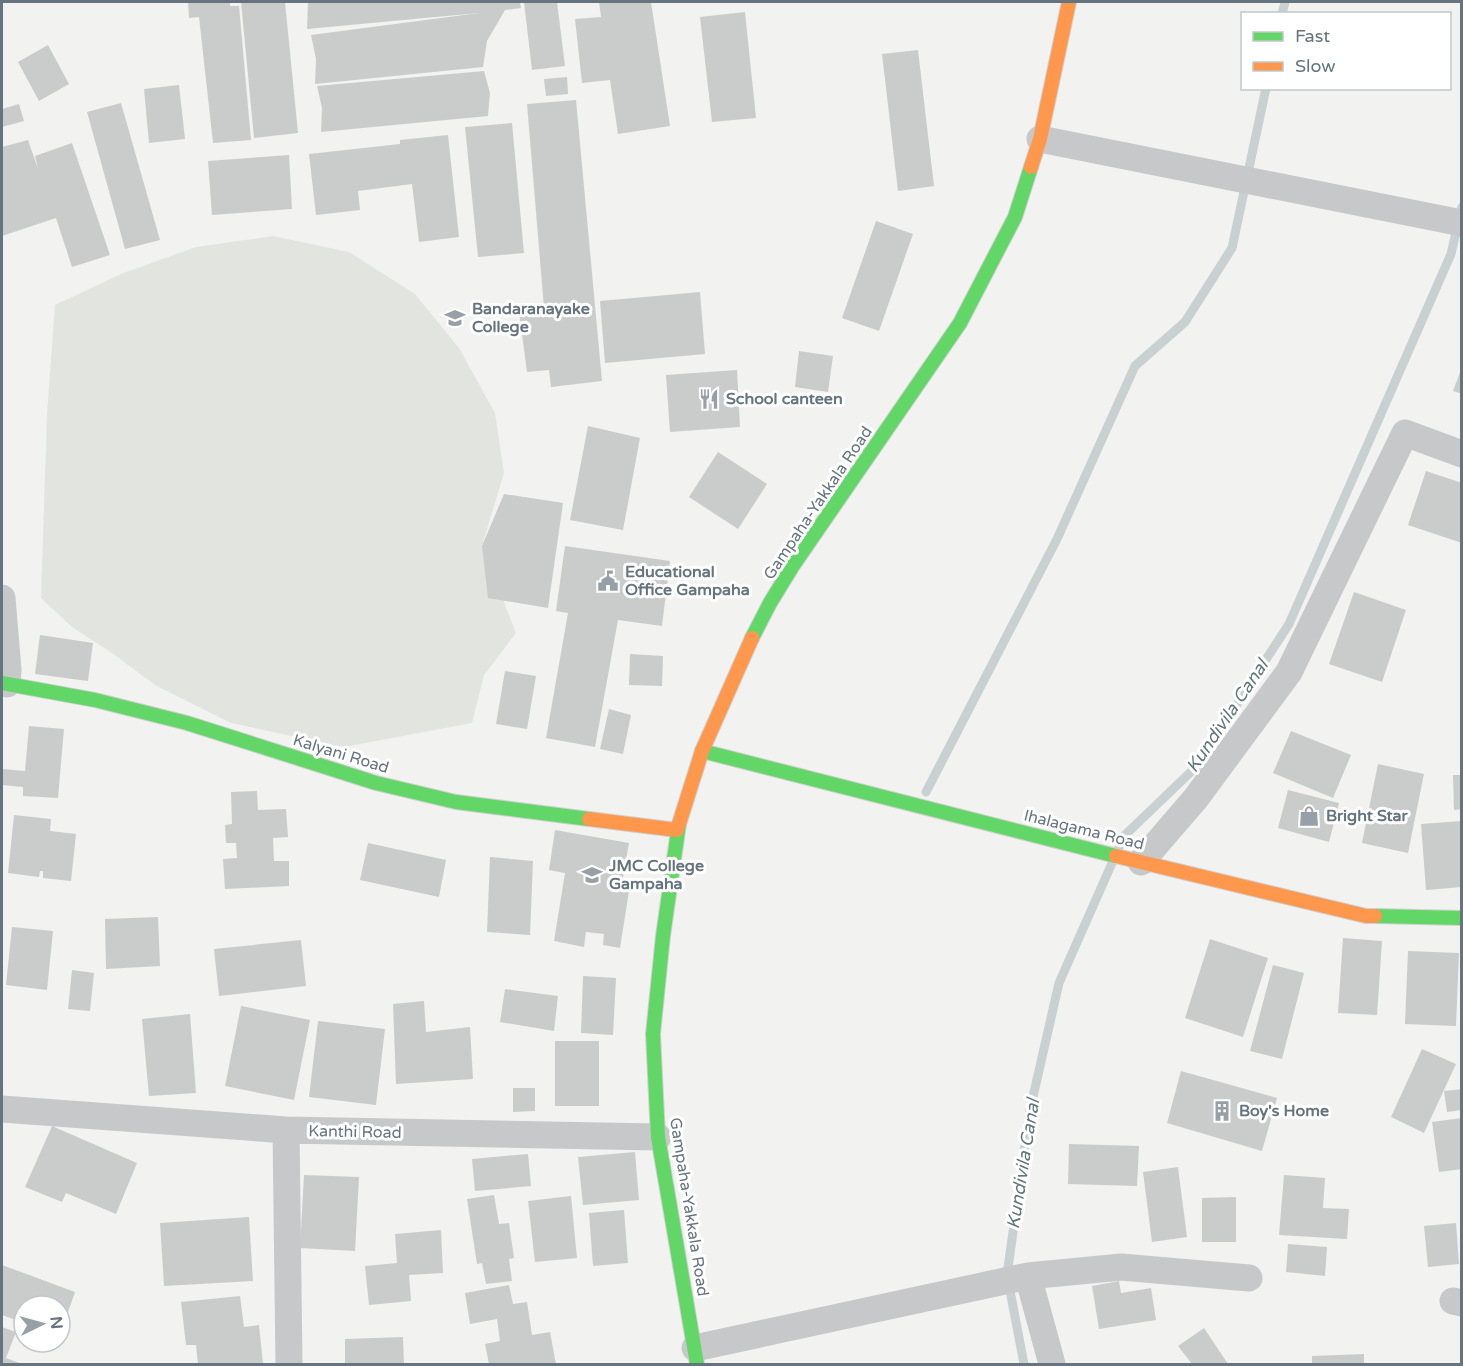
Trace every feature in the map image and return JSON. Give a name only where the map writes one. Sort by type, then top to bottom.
[{"type":"main road","name":"Gampaha-Yakkala Road","points":[[696,1356],[658,1137],[653,1034],[677,830],[702,751],[770,603],[792,567],[960,323],[1015,218],[1040,139],[1069,2]]},
{"type":"main road","name":"Kalyani Road","points":[[4,684],[95,700],[187,723],[376,783],[456,802],[677,830]]},
{"type":"main road","name":"Ihalagama Road","points":[[702,751],[1141,862],[1366,916],[1461,918]]},
{"type":"street","points":[[1040,139],[1461,224]]},
{"type":"street","points":[[1141,862],[1196,798],[1289,672],[1405,433],[1461,454]]},
{"type":"street","points":[[2,598],[8,670],[4,684]]},
{"type":"street","points":[[9,1110],[286,1130]]},
{"type":"street","name":"Kanthi Road","points":[[289,1365],[286,1130],[658,1137]]},
{"type":"street","points":[[696,1356],[1028,1276],[1121,1268],[1249,1278]]},
{"type":"street","points":[[1028,1276],[1052,1365]]},
{"type":"shaded area","points":[[273,236],[349,252],[415,294],[459,348],[495,413],[504,473],[482,546],[516,633],[484,675],[472,723],[344,747],[231,723],[155,685],[72,627],[41,598],[47,414],[55,305],[121,274],[196,247]]},
{"type":"building","points":[[188,2],[230,2],[230,6],[239,6],[251,140],[213,143],[199,17],[189,18]]},
{"type":"building","points":[[241,2],[285,2],[298,133],[254,138]]},
{"type":"building","points":[[308,2],[520,2],[521,8],[505,10],[487,41],[483,67],[315,84],[316,59],[311,35],[479,13],[307,29]]},
{"type":"building","points":[[524,2],[557,2],[565,66],[532,70]]},
{"type":"building","points":[[599,2],[651,2],[670,126],[618,134],[610,80],[582,83],[575,19],[601,17]]},
{"type":"building","points":[[745,12],[756,118],[712,122],[700,17]]},
{"type":"building","points":[[48,45],[69,84],[39,101],[18,62]]},
{"type":"building","points":[[918,50],[934,186],[898,191],[882,54]]},
{"type":"building","points":[[484,71],[490,93],[488,116],[321,132],[322,108],[317,86]]},
{"type":"building","points":[[567,77],[568,94],[546,96],[544,79]]},
{"type":"building","points":[[179,85],[185,139],[149,143],[144,89]]},
{"type":"building","points":[[576,100],[602,381],[551,387],[549,370],[527,372],[519,311],[544,308],[527,104]]},
{"type":"building","points":[[121,103],[160,240],[125,249],[87,112]]},
{"type":"building","points":[[19,104],[24,121],[2,127],[2,109]]},
{"type":"building","points":[[512,123],[524,253],[478,257],[465,127]]},
{"type":"building","points":[[448,135],[459,237],[419,242],[412,184],[358,191],[360,210],[316,215],[309,154],[400,144],[400,140]]},
{"type":"building","points":[[28,140],[38,169],[35,156],[72,143],[110,255],[72,267],[56,218],[2,236],[2,147]]},
{"type":"building","points":[[289,155],[292,209],[212,215],[208,161]]},
{"type":"building","points":[[876,221],[913,234],[879,331],[842,318]]},
{"type":"building","points":[[700,292],[705,354],[605,363],[600,301]]},
{"type":"building","points":[[799,351],[833,356],[828,392],[795,387]]},
{"type":"building","points":[[1462,367],[1462,394],[1453,391]]},
{"type":"building","points":[[737,370],[740,427],[670,432],[666,375]]},
{"type":"building","points":[[588,426],[640,438],[623,530],[570,520]]},
{"type":"building","points":[[718,452],[767,484],[738,529],[689,497]]},
{"type":"building","points":[[1426,471],[1462,483],[1462,543],[1408,525]]},
{"type":"building","points":[[504,494],[563,503],[548,608],[488,598],[482,546]]},
{"type":"building","points":[[565,546],[670,561],[662,626],[618,620],[595,747],[546,738],[568,613],[556,611]]},
{"type":"building","points":[[1354,592],[1406,610],[1382,682],[1329,664]]},
{"type":"building","points":[[40,635],[93,643],[88,681],[35,674]]},
{"type":"building","points":[[630,654],[663,656],[662,686],[629,685]]},
{"type":"building","points":[[505,671],[536,676],[527,729],[496,724]]},
{"type":"building","points":[[609,709],[631,715],[623,754],[600,749]]},
{"type":"building","points":[[29,726],[64,729],[58,798],[23,796],[23,787],[2,785],[2,769],[25,771]]},
{"type":"building","points":[[1291,731],[1351,755],[1333,798],[1273,773]]},
{"type":"building","points":[[1378,764],[1424,774],[1408,853],[1362,843]]},
{"type":"building","points":[[1453,775],[1462,775],[1462,809],[1454,810]]},
{"type":"building","name":"Bright Star","points":[[1288,790],[1339,803],[1329,842],[1278,828]]},
{"type":"building","points":[[257,791],[258,810],[286,809],[288,837],[273,838],[274,861],[289,861],[289,886],[225,889],[223,859],[237,858],[236,843],[226,843],[225,825],[232,824],[231,792]]},
{"type":"building","points":[[14,815],[51,819],[50,831],[76,834],[71,881],[43,878],[43,871],[40,871],[39,877],[8,873]]},
{"type":"building","points":[[1462,821],[1462,887],[1426,890],[1421,824]]},
{"type":"building","points":[[555,830],[629,843],[621,889],[629,891],[620,948],[603,945],[604,934],[586,932],[584,947],[554,941],[565,873],[549,870]]},
{"type":"building","points":[[368,843],[446,860],[439,897],[360,880]]},
{"type":"building","points":[[490,857],[533,861],[530,935],[487,932]]},
{"type":"building","points":[[158,917],[160,966],[106,969],[105,919]]},
{"type":"building","points":[[12,927],[53,931],[47,990],[6,985]]},
{"type":"building","points":[[1343,938],[1382,941],[1377,1015],[1338,1013]]},
{"type":"building","points":[[1210,939],[1268,958],[1243,1037],[1185,1018]]},
{"type":"building","points":[[301,940],[306,986],[219,996],[214,949]]},
{"type":"building","points":[[1408,951],[1459,953],[1456,1026],[1405,1024]]},
{"type":"building","name":"Boy's Home","points":[[1273,965],[1304,973],[1282,1059],[1250,1051]]},
{"type":"building","points":[[72,970],[94,973],[90,1011],[68,1009]]},
{"type":"building","points":[[583,976],[616,978],[613,1035],[581,1033]]},
{"type":"building","points":[[505,989],[558,996],[554,1031],[500,1022]]},
{"type":"building","points":[[424,1001],[426,1032],[470,1027],[473,1079],[396,1084],[393,1004]]},
{"type":"building","points":[[241,1006],[310,1020],[294,1100],[225,1086]]},
{"type":"building","points":[[190,1014],[196,1093],[149,1096],[142,1019]]},
{"type":"building","points":[[318,1021],[385,1029],[376,1105],[309,1097]]},
{"type":"building","points":[[555,1041],[599,1041],[599,1106],[555,1106]]},
{"type":"building","points":[[1422,1049],[1456,1064],[1424,1133],[1391,1117]]},
{"type":"building","name":"Boy's Home","points":[[1181,1071],[1277,1098],[1262,1151],[1167,1123]]},
{"type":"building","points":[[513,1088],[535,1088],[535,1111],[513,1112]]},
{"type":"building","points":[[1462,1089],[1462,1110],[1447,1112],[1444,1091]]},
{"type":"building","points":[[1462,1118],[1462,1169],[1439,1172],[1432,1122]]},
{"type":"building","points":[[52,1126],[137,1163],[116,1214],[66,1193],[62,1202],[25,1187]]},
{"type":"building","points":[[1069,1144],[1139,1146],[1137,1186],[1068,1184]]},
{"type":"building","points":[[635,1152],[639,1200],[583,1205],[578,1157]]},
{"type":"building","points":[[528,1154],[531,1186],[475,1191],[472,1159]]},
{"type":"building","points":[[1178,1167],[1187,1237],[1152,1242],[1143,1172]]},
{"type":"building","points":[[304,1175],[359,1177],[355,1251],[300,1248]]},
{"type":"building","points":[[1284,1175],[1325,1178],[1323,1208],[1349,1209],[1347,1239],[1279,1235]]},
{"type":"building","points":[[494,1195],[499,1224],[509,1223],[514,1258],[509,1259],[512,1281],[486,1284],[482,1263],[477,1264],[467,1199]]},
{"type":"building","points":[[571,1196],[577,1258],[535,1262],[528,1201]]},
{"type":"building","points":[[1236,1197],[1236,1242],[1202,1242],[1202,1198]]},
{"type":"building","points":[[624,1210],[628,1263],[593,1266],[589,1213]]},
{"type":"building","points":[[249,1217],[253,1281],[164,1286],[160,1223]]},
{"type":"building","points":[[1456,1223],[1459,1264],[1428,1267],[1424,1226]]},
{"type":"building","points":[[441,1230],[443,1273],[409,1275],[411,1301],[369,1305],[365,1266],[397,1263],[395,1234]]},
{"type":"building","points":[[1288,1244],[1327,1247],[1325,1276],[1286,1272]]},
{"type":"building","points":[[2,1265],[75,1292],[72,1301],[72,1294],[12,1294],[12,1319],[2,1315]]},
{"type":"building","points":[[1119,1281],[1121,1293],[1151,1288],[1156,1320],[1099,1329],[1092,1286]]},
{"type":"building","points":[[509,1285],[513,1304],[527,1302],[532,1335],[550,1332],[556,1364],[489,1364],[485,1344],[500,1341],[497,1319],[470,1324],[465,1293]]},
{"type":"building","points":[[240,1296],[244,1327],[259,1325],[263,1364],[198,1364],[196,1345],[186,1345],[181,1302]]},
{"type":"building","points":[[2,1327],[12,1331],[12,1342],[6,1358],[22,1364],[2,1364]]},
{"type":"building","points":[[1204,1328],[1228,1364],[1192,1364],[1178,1346]]},
{"type":"building","points":[[403,1337],[404,1364],[345,1364],[345,1339]]},
{"type":"building","points":[[1364,1354],[1364,1364],[1312,1364],[1312,1356]]},
{"type":"waterway","points":[[1282,12],[1285,2]]},
{"type":"waterway","points":[[926,792],[1057,539],[1135,366],[1185,322],[1232,248],[1266,90]]},
{"type":"waterway","name":"Kundivila Canal","points":[[1024,1364],[1007,1275],[1030,1110],[1059,983],[1124,836],[1197,766],[1289,624],[1451,254],[1462,207]]},
{"type":"traffic: fast","points":[[752,638],[792,567],[960,323],[1015,217],[1031,167]]},
{"type":"traffic: fast","points":[[2,683],[95,700],[187,723],[376,783],[456,802],[589,819]]},
{"type":"traffic: fast","points":[[702,751],[1116,856]]},
{"type":"traffic: fast","points":[[679,824],[663,936],[653,1034],[658,1137],[697,1364]]},
{"type":"traffic: fast","points":[[1375,916],[1462,918]]},
{"type":"traffic: slow","points":[[1031,167],[1040,139],[1069,2]]},
{"type":"traffic: slow","points":[[679,824],[702,751],[752,638]]},
{"type":"traffic: slow","points":[[589,819],[677,830]]},
{"type":"traffic: slow","points":[[1116,856],[1366,916],[1375,916]]},
{"type":"place","name":"Bandaranayake College","points":[[455,318]]},
{"type":"place","name":"School canteen","points":[[709,399]]},
{"type":"place","name":"Educational Office Gampaha","points":[[608,581]]},
{"type":"place","name":"Bright Star","points":[[1309,816]]},
{"type":"place","name":"JMC College Gampaha","points":[[592,875]]},
{"type":"place","name":"Boy's Home","points":[[1222,1111]]}]
